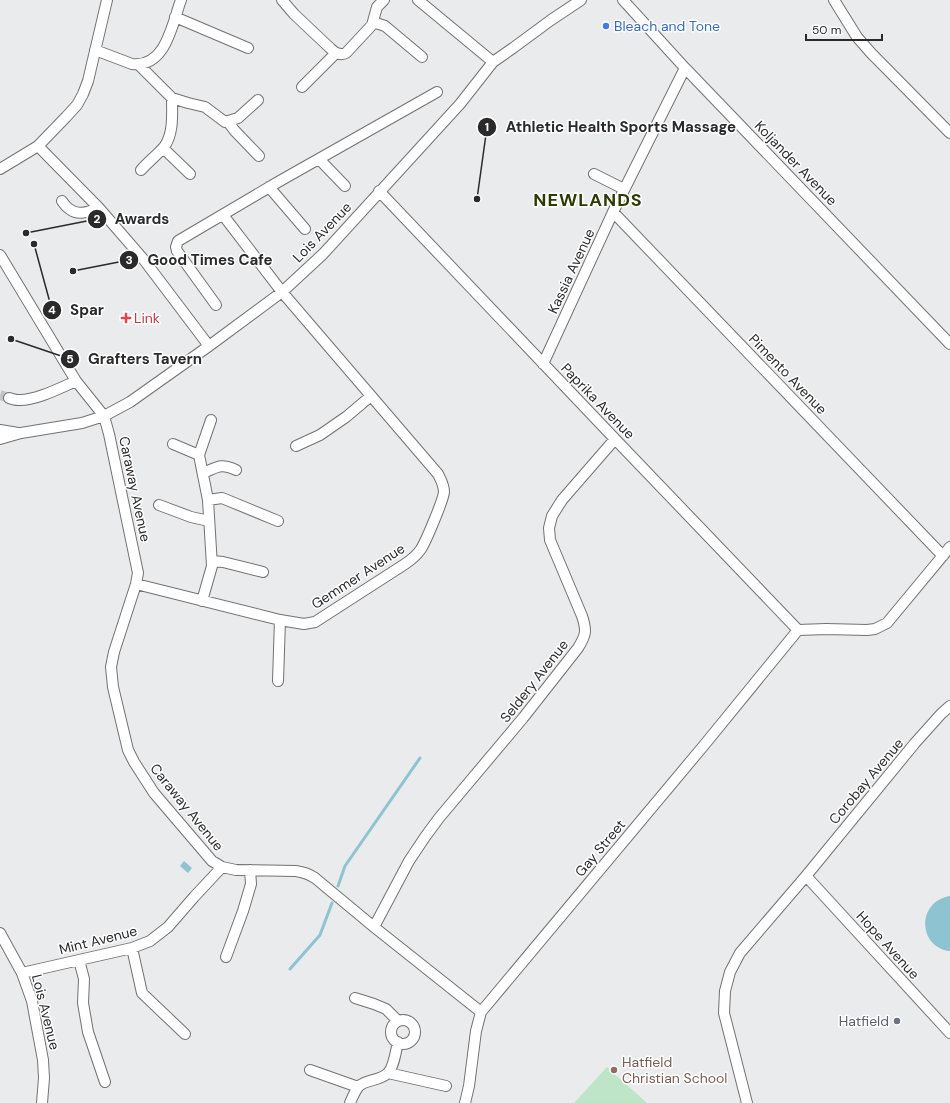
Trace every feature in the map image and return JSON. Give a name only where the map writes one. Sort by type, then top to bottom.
[{"type":"street","points":[[0,170],[38,146],[77,105],[88,81],[107,0]]},
{"type":"street","points":[[95,50],[132,64],[139,65],[147,62],[159,55],[169,38],[181,0]]},
{"type":"street","points":[[282,0],[294,14],[336,53],[342,55],[346,53],[373,22],[377,7],[384,0]]},
{"type":"street","points":[[418,0],[493,62]]},
{"type":"street","name":"Lois Avenue","points":[[0,439],[21,433],[82,422],[104,416],[130,402],[282,292],[323,254],[460,104],[493,62],[581,0]]},
{"type":"street","name":"Koljander Avenue","points":[[623,0],[685,68],[950,344]]},
{"type":"street","points":[[834,0],[857,37],[950,133]]},
{"type":"street","points":[[175,17],[248,48]]},
{"type":"street","points":[[373,22],[385,26],[422,58]]},
{"type":"street","points":[[302,87],[336,53]]},
{"type":"street","points":[[139,65],[172,98],[205,107],[226,122],[238,118],[258,100]]},
{"type":"street","name":"Kassia Avenue","points":[[543,364],[624,189],[685,68]]},
{"type":"street","points":[[216,305],[176,250],[178,241],[269,187],[437,92]]},
{"type":"street","points":[[141,170],[166,143],[171,128],[172,98]]},
{"type":"street","points":[[228,122],[259,156]]},
{"type":"street","points":[[38,146],[99,208],[144,260],[209,346]]},
{"type":"street","points":[[163,148],[190,174]]},
{"type":"street","points":[[319,159],[345,186]]},
{"type":"street","points":[[594,174],[624,189]]},
{"type":"street","points":[[269,187],[305,229]]},
{"type":"street","name":"Paprika Avenue","points":[[379,191],[798,630]]},
{"type":"street","points":[[62,201],[70,210],[78,213],[99,208]]},
{"type":"street","name":"Pimento Avenue","points":[[613,212],[943,556]]},
{"type":"street","name":"Gemmer Avenue","points":[[136,584],[280,620],[304,624],[315,622],[415,556],[425,541],[444,493],[443,484],[438,474],[282,292],[223,215]]},
{"type":"street","points":[[0,255],[76,381],[104,416]]},
{"type":"street","points":[[9,398],[19,400],[29,399],[76,381]]},
{"type":"street","points":[[296,446],[320,435],[346,417],[371,396]]},
{"type":"street","name":"Caraway Avenue","points":[[104,416],[137,567],[136,584],[114,652],[111,667],[113,687],[128,750],[134,762],[154,793],[212,861],[222,867],[236,870],[304,872],[315,878],[481,1012]]},
{"type":"street","points":[[202,601],[212,567],[212,561],[208,500],[199,456],[212,420]]},
{"type":"street","name":"Lois Avenue","points":[[0,430],[21,433]]},
{"type":"street","name":"Seldery Avenue","points":[[374,927],[410,861],[425,837],[523,718],[578,648],[584,638],[586,627],[550,540],[548,528],[552,516],[562,500],[615,439]]},
{"type":"street","points":[[173,444],[199,456]]},
{"type":"street","points":[[203,473],[222,466],[227,466],[236,470]]},
{"type":"street","points":[[208,500],[222,498],[278,521]]},
{"type":"street","points":[[159,505],[192,517],[209,521]]},
{"type":"street","points":[[798,630],[867,630],[879,628],[887,623],[950,547]]},
{"type":"street","points":[[212,561],[223,562],[263,572]]},
{"type":"street","points":[[278,681],[280,620]]},
{"type":"street","name":"Gay Street","points":[[465,1103],[469,1086],[476,1031],[481,1012],[705,744],[798,630]]},
{"type":"street","name":"Corobay Avenue","points":[[747,1103],[724,1013],[725,991],[730,972],[740,953],[806,876],[940,714],[950,706]]},
{"type":"street","name":"Mint Avenue","points":[[22,973],[132,948],[150,941],[168,927],[194,896],[222,867]]},
{"type":"street","points":[[226,957],[251,884],[250,870]]},
{"type":"street","name":"Hope Avenue","points":[[806,876],[950,1033]]},
{"type":"street","name":"Lois Avenue","points":[[0,933],[22,973],[32,1002],[42,1053],[44,1078],[42,1103]]},
{"type":"street","points":[[132,948],[142,993],[185,1034]]},
{"type":"street","points":[[79,960],[84,978],[83,1003],[88,1032],[105,1082]]},
{"type":"street","points":[[355,998],[386,1009],[398,1021]]},
{"type":"street","points":[[398,1021],[409,1021],[414,1027],[415,1034],[411,1041],[403,1043],[398,1042],[393,1038],[392,1030],[398,1021]]},
{"type":"street","points":[[350,1103],[358,1087],[388,1073],[392,1066],[398,1042]]},
{"type":"street","points":[[310,1070],[358,1087]]},
{"type":"street","points":[[388,1073],[446,1086]]},
{"type":"green space","points":[[607,1067],[647,1103],[574,1103]]},
{"type":"water","points":[[184,861],[192,868],[188,873],[180,866]]},
{"type":"water","points":[[950,896],[950,951],[939,948],[931,941],[925,924],[931,906],[939,900]]},
{"type":"waterway","points":[[338,886],[345,866],[420,758]]},
{"type":"waterway","points":[[290,969],[320,935],[332,903]]},
{"type":"tunnel","points":[[0,395],[9,398]]},
{"type":"place","name":"Bleach and Tone","points":[[606,26]]},
{"type":"place","name":"Athletic Health Sports Massage","points":[[477,199]]},
{"type":"place","name":"Awards","points":[[26,233]]},
{"type":"place","name":"Spar","points":[[34,244]]},
{"type":"place","name":"Good Times Cafe","points":[[73,271]]},
{"type":"place","name":"Link","points":[[126,318]]},
{"type":"place","name":"Grafters Tavern","points":[[11,339]]},
{"type":"place","name":"Hatfield","points":[[897,1021]]},
{"type":"place","name":"Hatfield Christian School","points":[[614,1070]]},
{"type":"district","name":"NEWLANDS","points":[[588,200]]}]
